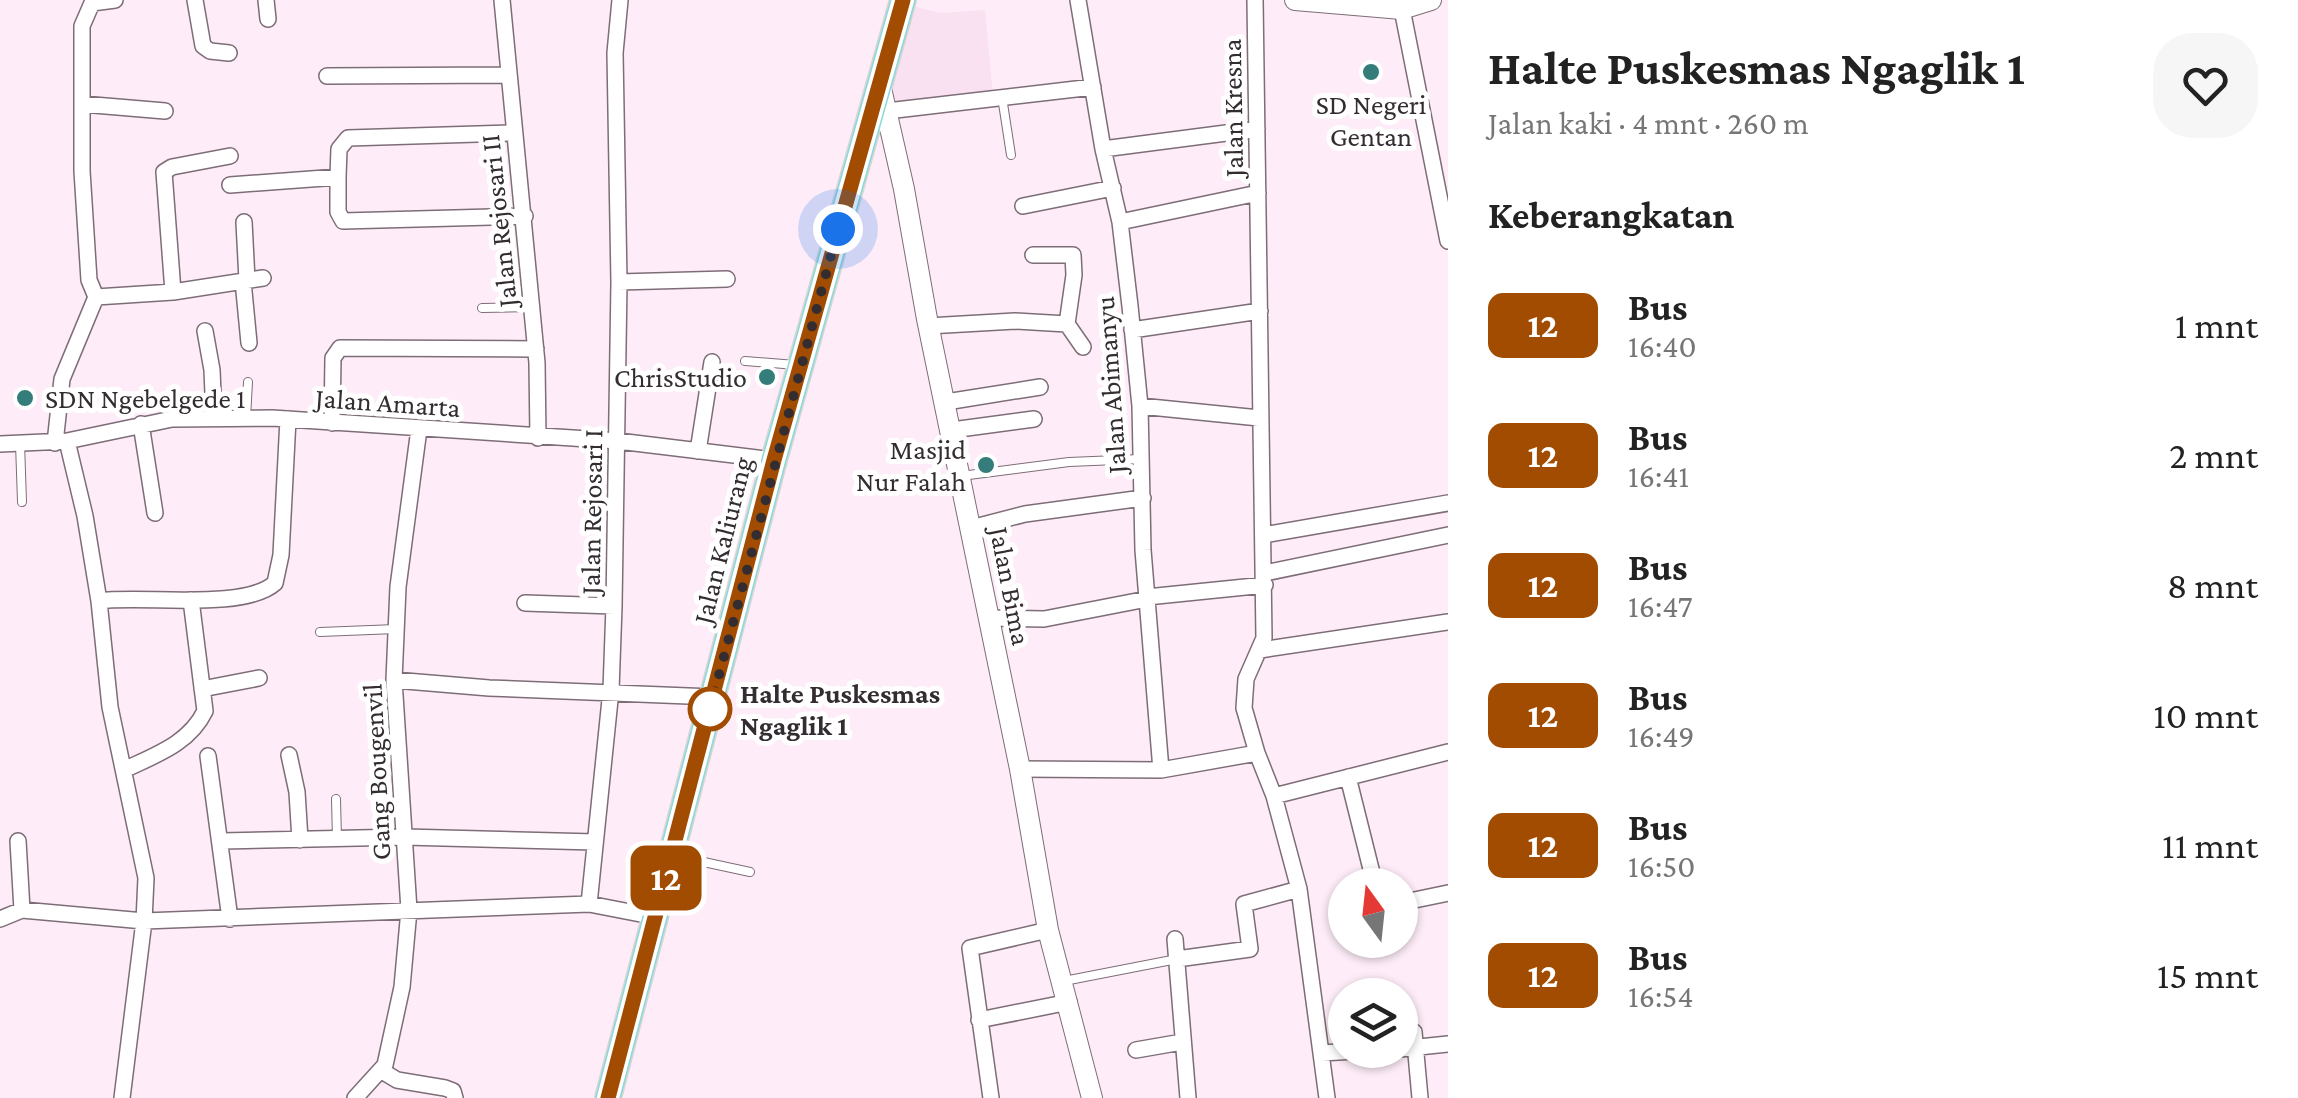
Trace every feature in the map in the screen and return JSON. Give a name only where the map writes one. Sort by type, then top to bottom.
[{"type":"main road","name":"Jalan Kaliurang","points":[[608,1098],[800,365],[881,122],[880,84],[903,0]]},
{"type":"street","points":[[114,0],[90,1],[82,26],[82,170],[89,280],[96,297],[62,379],[61,442],[85,516],[110,707],[146,878],[122,1098]]},
{"type":"street","points":[[195,0],[203,46],[210,51],[229,53]]},
{"type":"street","points":[[266,0],[268,19]]},
{"type":"street","name":"Jalan Rejosari II","points":[[502,0],[536,349],[538,438]]},
{"type":"street","name":"Jalan Rejosari I","points":[[589,904],[611,690],[614,606],[619,282],[614,53],[620,0]]},
{"type":"street","name":"Jalan Abimanyu","points":[[1078,0],[1103,149],[1120,222],[1132,330],[1161,770]]},
{"type":"street","name":"Jalan Kresna","points":[[1120,222],[1258,193],[1255,0]]},
{"type":"street","points":[[1295,0],[1402,9],[1432,0]]},
{"type":"street","points":[[1402,9],[1448,241]]},
{"type":"street","points":[[327,76],[507,75]]},
{"type":"street","points":[[881,122],[1002,98],[1094,87]]},
{"type":"street","points":[[82,104],[166,111]]},
{"type":"street","name":"Jalan Bima","points":[[881,122],[952,430],[1048,930],[1092,1098]]},
{"type":"street","points":[[1103,149],[1257,129]]},
{"type":"street","points":[[514,133],[348,138],[339,149],[337,208],[343,221],[524,216]]},
{"type":"street","points":[[173,292],[164,172],[230,156]]},
{"type":"street","points":[[230,185],[338,177]]},
{"type":"street","points":[[1023,206],[1113,188]]},
{"type":"street","points":[[1258,193],[1264,638],[1249,670],[1244,708],[1299,888],[1327,1098]]},
{"type":"street","points":[[244,222],[251,280],[250,343]]},
{"type":"street","points":[[1033,255],[1065,254],[1074,258],[1067,324],[1083,347]]},
{"type":"street","points":[[619,282],[727,279]]},
{"type":"street","points":[[96,297],[173,292],[251,280]]},
{"type":"street","points":[[1132,330],[1260,311]]},
{"type":"street","points":[[928,326],[1015,321],[1067,324]]},
{"type":"street","points":[[205,331],[214,417]]},
{"type":"street","points":[[332,423],[333,358],[340,348],[536,349]]},
{"type":"street","points":[[698,451],[712,362]]},
{"type":"street","points":[[946,402],[1040,387]]},
{"type":"street","points":[[1140,406],[1259,418]]},
{"type":"street","name":"Jalan Amarta","points":[[0,444],[61,442],[141,424],[214,417],[618,441],[774,460]]},
{"type":"street","points":[[952,430],[1034,419]]},
{"type":"street","points":[[99,601],[260,594],[275,584],[288,420]]},
{"type":"street","points":[[141,424],[155,512]]},
{"type":"street","name":"Gang Bougenvil","points":[[355,1098],[382,1071],[388,1059],[402,986],[409,910],[394,680],[398,587],[420,429]]},
{"type":"street","points":[[971,528],[1034,513],[1143,498]]},
{"type":"street","points":[[1263,535],[1448,504]]},
{"type":"street","points":[[988,618],[1044,619],[1265,579],[1448,534]]},
{"type":"street","points":[[124,770],[174,746],[191,733],[205,711],[191,600]]},
{"type":"street","points":[[526,602],[614,606]]},
{"type":"street","points":[[1260,650],[1448,622]]},
{"type":"street","points":[[202,689],[259,678]]},
{"type":"street","points":[[394,680],[713,697]]},
{"type":"street","points":[[1274,796],[1448,752]]},
{"type":"street","points":[[1020,770],[1161,770],[1257,753]]},
{"type":"street","points":[[288,755],[297,792],[300,840]]},
{"type":"street","points":[[208,756],[230,919]]},
{"type":"street","points":[[1348,777],[1371,868]]},
{"type":"street","points":[[222,842],[405,838],[595,842]]},
{"type":"street","points":[[18,841],[22,910]]},
{"type":"street","points":[[1177,958],[1250,948],[1244,904],[1299,888]]},
{"type":"street","points":[[1418,899],[1448,893]]},
{"type":"street","points":[[0,919],[22,910],[144,921],[589,904],[656,917]]},
{"type":"street","points":[[992,1098],[970,948],[1048,930]]},
{"type":"street","points":[[1175,940],[1188,1098]]},
{"type":"street","points":[[979,1020],[1066,992]]},
{"type":"street","points":[[1136,1050],[1182,1042]]},
{"type":"street","points":[[1418,1043],[1448,1044]]},
{"type":"street","points":[[1322,1053],[1328,1053]]},
{"type":"street","points":[[1415,1068],[1420,1098]]},
{"type":"street","points":[[382,1071],[397,1080],[446,1088],[456,1098]]},
{"type":"lane","points":[[1002,98],[1011,155]]},
{"type":"lane","points":[[482,308],[532,307]]},
{"type":"lane","points":[[745,361],[800,365]]},
{"type":"lane","points":[[246,418],[248,382]]},
{"type":"lane","points":[[20,443],[22,502]]},
{"type":"lane","points":[[961,476],[1069,462],[1141,459]]},
{"type":"lane","points":[[320,632],[396,628]]},
{"type":"lane","points":[[336,799],[337,839]]},
{"type":"lane","points":[[672,855],[750,872]]},
{"type":"lane","points":[[1066,992],[1177,958]]},
{"type":"shaded area","points":[[909,5],[940,13],[985,10],[993,95],[895,106],[887,87]]},
{"type":"bus line","name":"12","points":[[608,1098],[774,460],[903,0]]},
{"type":"place","name":"SD Negeri Gentan","points":[[1371,72]]},
{"type":"place","name":"ChrisStudio","points":[[767,377]]},
{"type":"place","name":"SDN Ngebelgede 1","points":[[25,398]]},
{"type":"place","name":"Masjid Nur Falah","points":[[986,465]]},
{"type":"place","name":"Halte Puskesmas Ngaglik 1","points":[[710,709]]},
{"type":"route","points":[[710,709],[838,229]]}]
